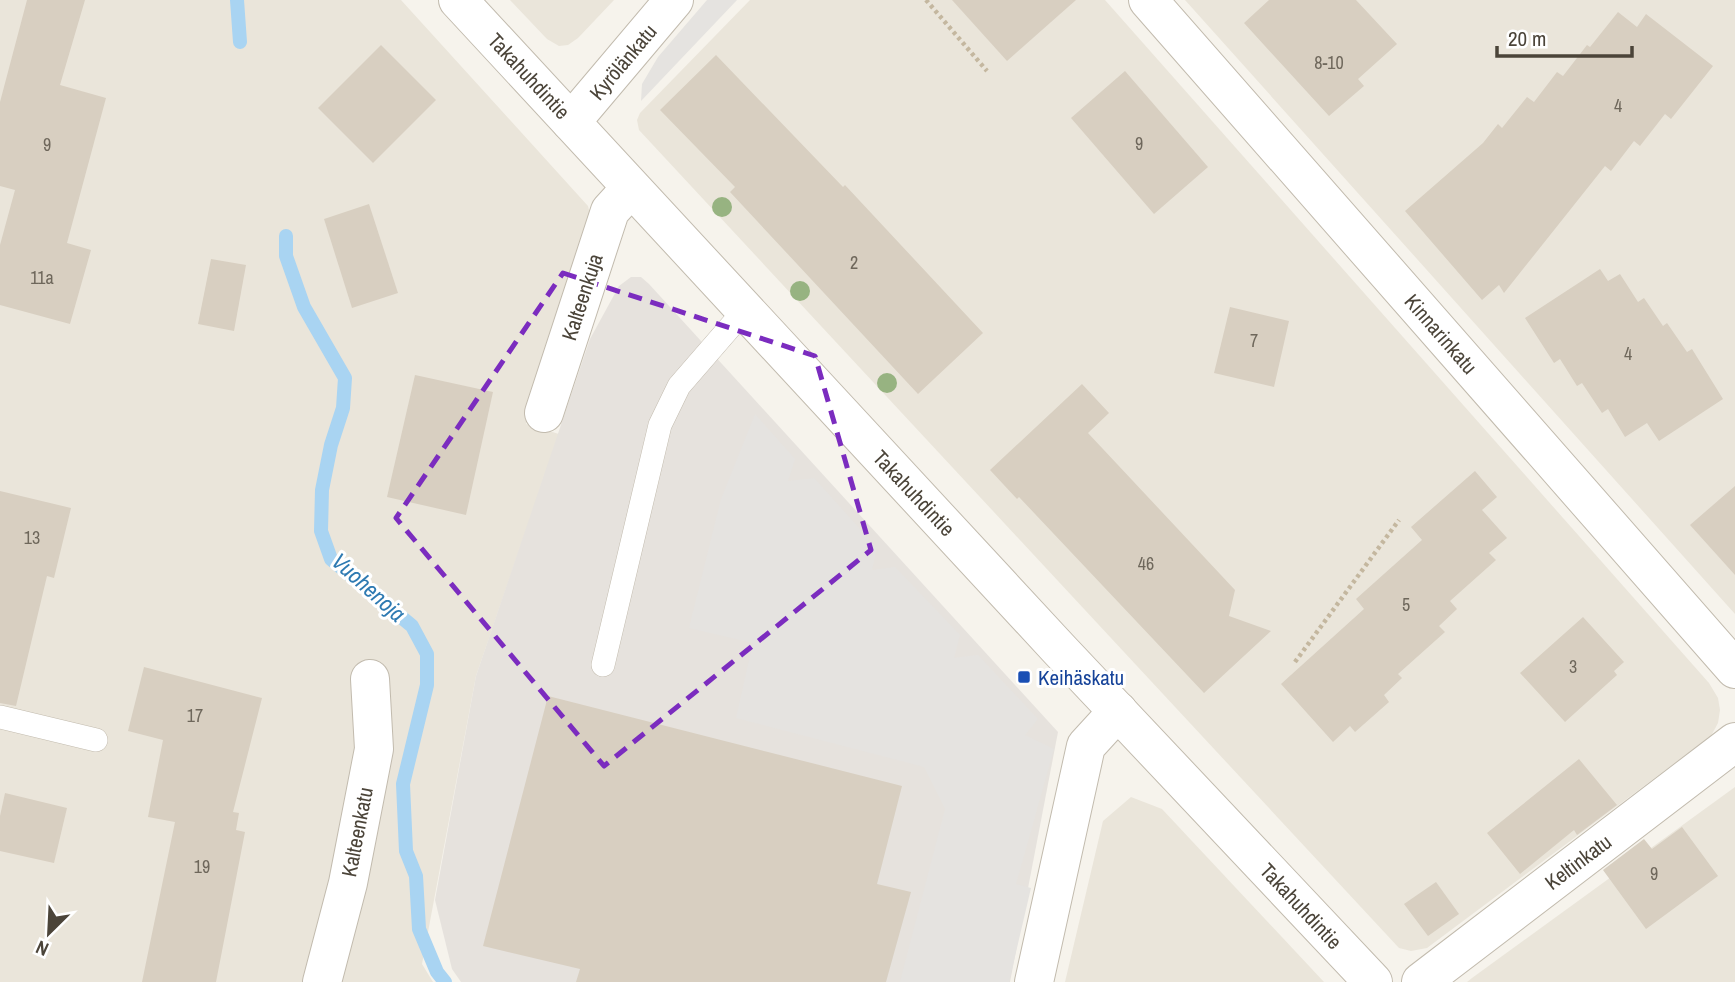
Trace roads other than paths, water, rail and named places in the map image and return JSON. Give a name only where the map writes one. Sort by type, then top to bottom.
[{"type":"street","name":"Takahuhdintie","points":[[458,0],[630,189],[1373,982]]},
{"type":"street","name":"Kyrölänkatu","points":[[571,122],[674,0]]},
{"type":"street","name":"Kinnarinkatu","points":[[1148,0],[1735,668]]},
{"type":"street","name":"Kalteenkuja","points":[[544,413],[610,212],[630,189]]},
{"type":"street","name":"Kalteenkatu","points":[[322,982],[348,883],[374,749],[370,680]]},
{"type":"street","points":[[1034,982],[1086,746],[1118,711]]},
{"type":"street","name":"Keltinkatu","points":[[1421,982],[1735,742]]},
{"type":"lane","points":[[603,665],[660,425],[678,386],[744,311]]},
{"type":"lane","points":[[0,717],[96,740]]},
{"type":"waterway","name":"Vuohenoja","points":[[237,0],[240,42]]},
{"type":"waterway","name":"Vuohenoja","points":[[286,236],[286,256],[304,307],[345,378],[343,408],[331,445],[322,490],[321,531],[331,559],[412,626],[427,654],[427,685],[403,784],[406,851],[416,876],[419,929],[437,972],[445,982]]},
{"type":"place","name":"Keihäskatu","points":[[1024,677]]}]
